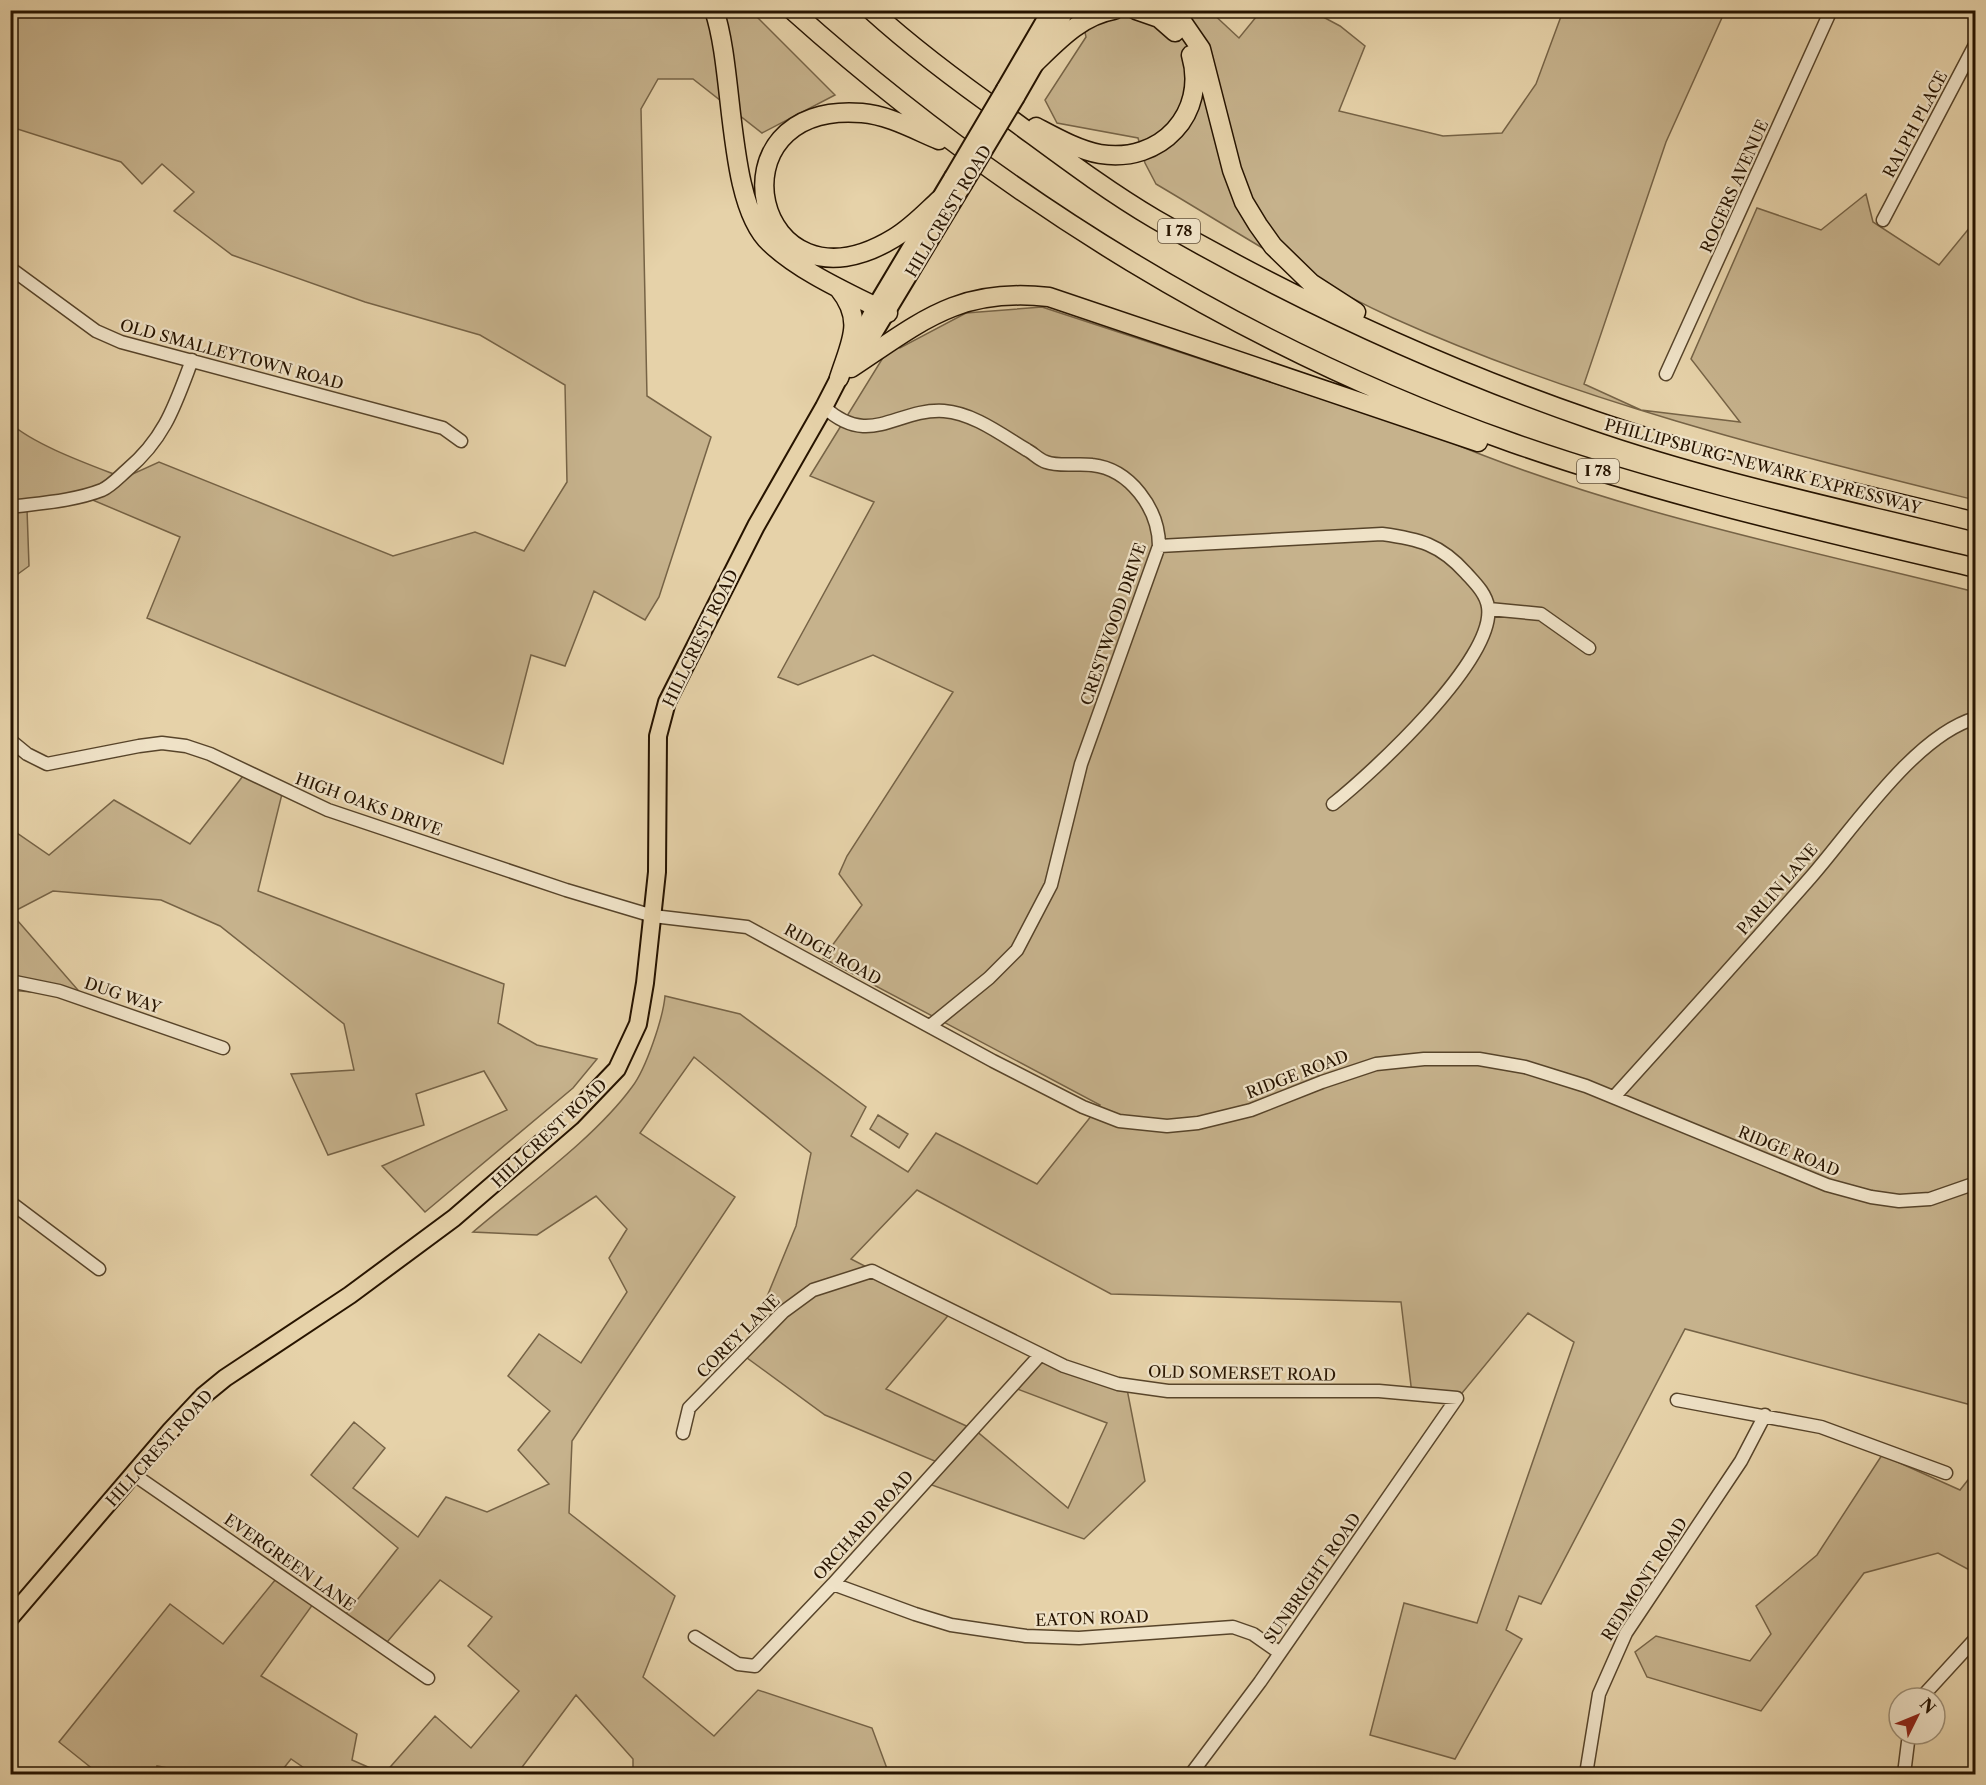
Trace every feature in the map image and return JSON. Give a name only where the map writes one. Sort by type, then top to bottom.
[{"type":"highway","points":[[714,10],[741,179],[756,227],[769,243],[786,256],[882,309]]},
{"type":"highway","name":"I 78","points":[[792,10],[860,71],[1031,199],[1118,256],[1307,356],[1424,408],[1512,442],[1634,482],[1747,513],[1976,568]]},
{"type":"highway","name":"PHILLIPSBURG-NEWARK EXPRESSWAY","points":[[871,10],[979,97],[1068,161],[1154,218],[1274,284],[1394,340],[1594,421],[1752,466],[1976,522]]},
{"type":"highway","points":[[1034,65],[1080,23],[1103,12],[1114,10]]},
{"type":"highway","points":[[979,97],[1059,139],[1100,154],[1129,153],[1152,148],[1177,130],[1188,114],[1195,89],[1195,75],[1192,56],[1185,42],[1159,18],[1136,10]]},
{"type":"highway","points":[[1168,10],[1181,20],[1196,38],[1201,49],[1232,170],[1244,202],[1258,225],[1281,254],[1311,283],[1394,340]]},
{"type":"highway","points":[[939,200],[894,238],[868,251],[834,258],[811,254],[785,239],[776,230],[766,210],[762,182],[765,167],[781,141],[800,124],[822,115],[862,112],[880,116],[961,148]]},
{"type":"highway","points":[[836,285],[848,300],[855,328],[845,373]]},
{"type":"highway","points":[[845,373],[916,324],[962,303],[1004,294],[1049,297],[1573,474],[1630,491],[1747,513]]},
{"type":"main road","name":"HILLCREST ROAD","points":[[10,1618],[203,1396],[225,1378],[350,1295],[454,1218],[563,1124],[607,1082],[622,1060],[638,1024],[653,916],[659,817],[658,736],[667,702],[756,526],[1010,93],[1050,10]]},
{"type":"main road","name":"HILLCREST ROAD","points":[[1010,93],[1034,65],[1066,10]]},
{"type":"main road","name":"HILLCREST ROAD","points":[[882,309],[939,200],[958,181]]},
{"type":"street","name":"ROGERS AVENUE","points":[[1666,375],[1831,10]]},
{"type":"street","name":"RALPH PLACE","points":[[1883,220],[1976,43]]},
{"type":"street","name":"OLD SMALLEYTOWN ROAD","points":[[10,268],[96,332],[120,342],[443,428],[460,441]]},
{"type":"street","points":[[10,507],[73,498],[102,490],[112,483],[143,457],[158,439],[169,422],[192,360]]},
{"type":"street","name":"CRESTWOOD DRIVE","points":[[824,407],[835,418],[857,427],[934,411],[956,412],[976,420],[1047,463],[1094,465],[1120,474],[1144,498],[1159,532],[1159,546],[1081,765],[1052,885],[1017,950],[989,978],[930,1026]]},
{"type":"street","points":[[1159,546],[1382,534],[1409,537],[1431,545],[1453,558],[1479,588],[1489,609],[1479,647],[1458,678],[1359,783],[1333,804]]},
{"type":"street","points":[[1489,609],[1541,614],[1589,648]]},
{"type":"street","name":"PARLIN LANE","points":[[1614,1097],[1812,876],[1895,777],[1948,728],[1976,718]]},
{"type":"street","name":"HIGH OAKS DRIVE","points":[[10,740],[37,761],[47,764],[162,743],[186,746],[210,754],[328,810],[653,916]]},
{"type":"street","name":"RIDGE ROAD","points":[[653,916],[733,923],[747,927],[1083,1107],[1136,1125],[1167,1126],[1221,1118],[1251,1110],[1361,1068],[1424,1059],[1479,1059],[1525,1067],[1614,1097],[1827,1185],[1871,1197],[1899,1201],[1930,1198],[1976,1183]]},
{"type":"street","name":"DUG WAY","points":[[10,981],[59,991],[223,1048]]},
{"type":"street","points":[[10,1202],[99,1269]]},
{"type":"street","name":"OLD SOMERSET ROAD","points":[[872,1271],[1040,1355],[1092,1377],[1140,1388],[1379,1391],[1457,1398]]},
{"type":"street","name":"COREY LANE","points":[[683,1433],[689,1408],[783,1312],[813,1290],[872,1271]]},
{"type":"street","name":"ORCHARD ROAD","points":[[695,1637],[738,1664],[755,1666],[833,1584],[1040,1355]]},
{"type":"street","name":"SUNBRIGHT ROAD","points":[[1191,1774],[1280,1653],[1457,1398]]},
{"type":"street","points":[[1677,1400],[1821,1427],[1946,1473]]},
{"type":"street","name":"REDMONT ROAD","points":[[1586,1774],[1599,1694],[1612,1659],[1626,1633],[1741,1461],[1765,1415]]},
{"type":"street","name":"EVERGREEN LANE","points":[[133,1474],[428,1678]]},
{"type":"street","name":"EATON ROAD","points":[[833,1584],[915,1614],[983,1631],[1079,1638],[1233,1627],[1253,1634],[1280,1653]]},
{"type":"street","points":[[1932,1686],[1976,1638]]},
{"type":"street","points":[[1904,1774],[1908,1746]]},
{"type":"shaded area","points":[[11,11],[751,11],[835,95],[762,133],[693,79],[658,79],[641,109],[647,396],[711,437],[659,597],[645,620],[594,591],[565,666],[531,655],[503,764],[147,618],[180,537],[88,498],[27,509],[29,566],[11,579],[10,423],[49,447],[124,478],[159,462],[393,556],[475,532],[524,551],[567,482],[565,385],[480,335],[365,302],[232,255],[174,211],[194,192],[162,164],[142,184],[121,162],[11,127]]},
{"type":"shaded area","points":[[1094,11],[1210,11],[1239,38],[1261,11],[1312,11],[1340,26],[1365,46],[1339,111],[1443,136],[1502,133],[1536,84],[1563,11],[1725,11],[1666,142],[1584,384],[1641,410],[1740,422],[1691,359],[1757,208],[1821,230],[1866,194],[1873,222],[1939,265],[1975,221],[1975,500],[1753,443],[1607,400],[1463,348],[1393,318],[1302,271],[1156,184],[1145,163],[1138,138],[1057,123],[1045,100],[1086,37],[1084,27]]},
{"type":"shaded area","points":[[1042,307],[1438,437],[1569,486],[1703,525],[1975,592],[1975,1406],[1685,1329],[1541,1604],[1519,1596],[1506,1630],[1522,1639],[1455,1759],[1370,1735],[1404,1603],[1477,1623],[1574,1342],[1528,1313],[1458,1398],[1412,1394],[1401,1302],[1111,1294],[917,1190],[851,1259],[952,1311],[886,1389],[975,1430],[1068,1508],[1107,1423],[1012,1387],[1041,1360],[1127,1389],[1145,1481],[1084,1539],[926,1483],[942,1464],[825,1415],[743,1355],[796,1226],[811,1153],[694,1057],[640,1133],[735,1197],[572,1441],[569,1513],[675,1596],[643,1677],[714,1736],[758,1690],[872,1728],[889,1774],[633,1774],[633,1759],[576,1695],[517,1774],[384,1774],[435,1716],[471,1748],[519,1691],[468,1646],[492,1617],[440,1580],[382,1648],[342,1619],[398,1548],[311,1475],[354,1422],[385,1448],[353,1488],[418,1537],[446,1497],[487,1512],[549,1484],[518,1450],[550,1411],[508,1376],[539,1334],[581,1363],[627,1292],[609,1258],[627,1229],[596,1196],[537,1235],[473,1232],[598,1126],[632,1087],[648,1056],[665,996],[740,1014],[866,1107],[851,1136],[908,1172],[936,1133],[1037,1184],[1100,1105],[823,958],[862,905],[839,874],[847,856],[953,692],[873,655],[798,685],[778,677],[874,502],[810,476],[892,343],[900,348],[966,313]]},
{"type":"shaded area","points":[[243,776],[282,794],[258,891],[504,984],[498,1023],[537,1045],[597,1059],[573,1088],[425,1212],[382,1166],[507,1110],[484,1071],[416,1094],[424,1125],[328,1155],[291,1074],[354,1070],[344,1024],[220,926],[161,900],[53,891],[11,913],[11,829],[49,855],[114,800],[190,844]]},
{"type":"shaded area","points":[[11,913],[84,997],[11,990]]},
{"type":"shaded area","points":[[878,1115],[908,1134],[899,1148],[870,1129]]},
{"type":"shaded area","points":[[1882,1455],[1960,1490],[1975,1471],[1975,1573],[1938,1553],[1864,1573],[1761,1711],[1647,1677],[1635,1652],[1656,1636],[1750,1661],[1771,1634],[1756,1606],[1817,1555]]},
{"type":"shaded area","points":[[280,1574],[316,1600],[261,1676],[357,1734],[352,1760],[384,1774],[313,1774],[291,1759],[279,1774],[197,1774],[157,1766],[155,1774],[99,1774],[59,1742],[170,1604],[223,1644]]}]
